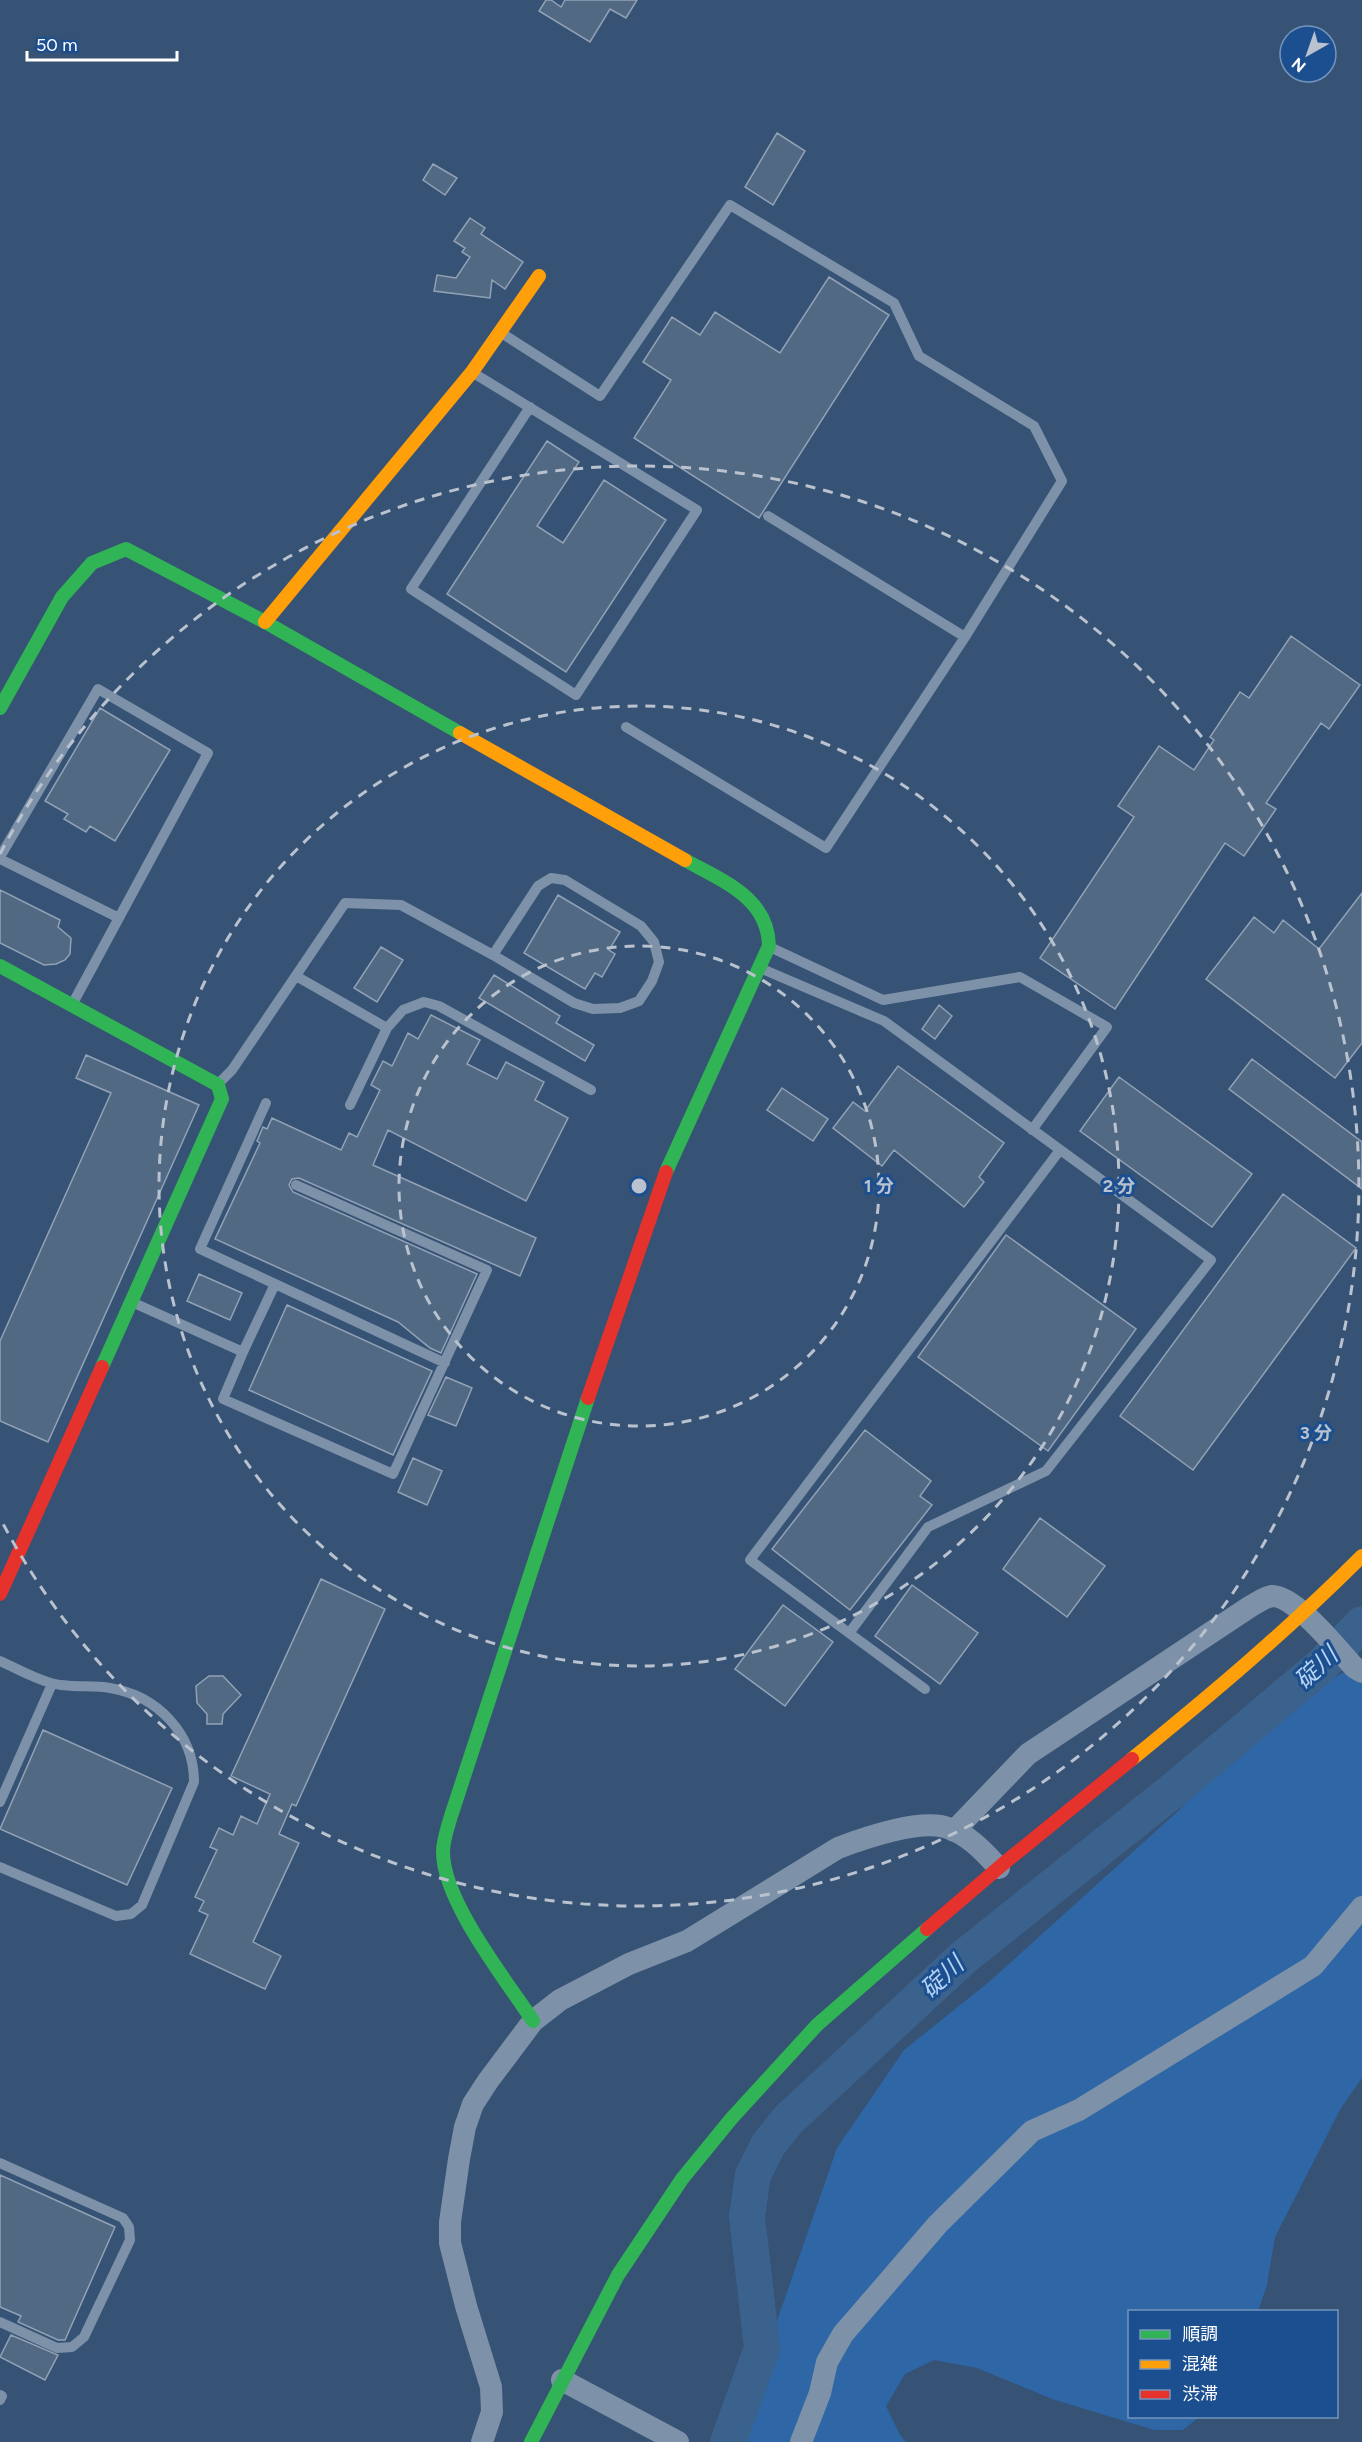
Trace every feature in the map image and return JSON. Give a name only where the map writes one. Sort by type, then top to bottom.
[{"type":"street","points":[[266,622],[472,372],[539,276]]},
{"type":"street","points":[[0,708],[62,597],[92,563],[126,549],[266,622],[741,892],[761,911],[770,931],[769,946],[760,968],[672,1154],[644,1230],[553,1501],[443,1852],[449,1884],[472,1925],[534,2021]]},
{"type":"street","points":[[0,966],[218,1085],[222,1099],[0,1594]]},
{"type":"street","points":[[531,2442],[618,2274],[682,2179],[731,2120],[818,2025],[999,1868],[1219,1688],[1304,1614],[1362,1556]]},
{"type":"street","points":[[954,1831],[1028,1754],[1251,1606],[1270,1596],[1282,1598],[1304,1614],[1358,1670]]},
{"type":"street","points":[[482,2442],[492,2412],[491,2387],[466,2306],[450,2243],[450,2222],[465,2127],[473,2104],[534,2021],[560,2000],[629,1964],[687,1941],[838,1848],[863,1838],[913,1826],[946,1827],[970,1840],[999,1868]]},
{"type":"street","points":[[801,2442],[820,2393],[828,2362],[843,2334],[938,2224],[1032,2131],[1078,2110],[1278,1990],[1312,1966],[1362,1907]]},
{"type":"street","points":[[562,2380],[678,2442]]},
{"type":"lane","points":[[500,333],[600,396],[730,206],[894,303],[919,356],[1034,426],[1062,481],[965,637],[826,848],[626,727]]},
{"type":"lane","points":[[472,372],[530,407],[697,510],[576,695],[411,589],[530,407]]},
{"type":"lane","points":[[768,516],[965,637]]},
{"type":"lane","points":[[72,1006],[208,753],[98,689],[0,858],[119,918]]},
{"type":"lane","points":[[218,1085],[232,1070],[345,903],[401,905],[493,955],[574,1003],[593,1009],[620,1008],[639,1001],[652,981],[659,962],[654,942],[641,926],[565,880],[551,878],[538,886],[493,955]]},
{"type":"lane","points":[[769,946],[883,1000],[1020,977],[1107,1028],[1032,1130]]},
{"type":"lane","points":[[760,968],[884,1021],[1211,1260],[1046,1471],[928,1527],[850,1632]]},
{"type":"lane","points":[[296,975],[387,1028]]},
{"type":"lane","points":[[350,1105],[387,1028],[403,1010],[424,1002],[439,1006],[591,1090]]},
{"type":"lane","points":[[266,1103],[200,1249],[445,1363]]},
{"type":"lane","points":[[925,1689],[750,1560],[1060,1150]]},
{"type":"lane","points":[[275,1284],[223,1399],[393,1474],[487,1270],[296,1185]]},
{"type":"lane","points":[[131,1301],[243,1352]]},
{"type":"lane","points":[[0,1661],[52,1684],[113,1688],[138,1697],[160,1709],[176,1725],[189,1749],[194,1770],[194,1782],[142,1905],[131,1914],[116,1916],[98,1910],[0,1867]]},
{"type":"lane","points":[[0,1802],[52,1684]]},
{"type":"lane","points":[[0,2163],[123,2218],[129,2227],[130,2240],[84,2337],[72,2347],[57,2348],[0,2322]]},
{"type":"lane","points":[[0,2395],[2,2396],[0,2400]]},
{"type":"shaded area","points":[[1362,1661],[1362,2078],[1341,2108],[1275,2237],[1267,2285],[1258,2310],[1128,2310],[1128,2418],[1198,2418],[1183,2430],[1154,2430],[1052,2399],[977,2368],[934,2360],[905,2374],[886,2406],[900,2435],[906,2442],[735,2442],[837,2148],[904,2050],[990,1981],[1177,1812],[1273,1715]]},
{"type":"building","points":[[546,0],[551,0],[561,7],[565,0],[637,0],[626,18],[610,9],[590,42],[539,11]]},
{"type":"building","points":[[777,133],[805,151],[773,205],[745,187]]},
{"type":"building","points":[[433,164],[457,178],[445,195],[423,180]]},
{"type":"building","points":[[470,218],[485,228],[481,234],[523,262],[505,289],[492,280],[490,298],[434,291],[437,275],[456,278],[470,257],[462,252],[465,248],[454,241]]},
{"type":"building","points":[[829,277],[889,315],[759,518],[634,438],[671,380],[643,362],[672,317],[700,335],[715,312],[780,353]]},
{"type":"building","points":[[547,441],[579,462],[537,526],[563,543],[604,480],[666,520],[566,672],[447,594]]},
{"type":"building","points":[[1291,636],[1360,685],[1329,729],[1321,723],[1266,803],[1276,809],[1244,856],[1225,843],[1115,1009],[1040,958],[1134,817],[1118,806],[1159,746],[1194,770],[1214,740],[1210,737],[1240,692],[1249,698]]},
{"type":"building","points":[[100,708],[170,750],[115,841],[90,826],[86,832],[64,819],[68,814],[45,801]]},
{"type":"building","points":[[0,890],[60,920],[58,927],[71,938],[70,954],[65,960],[56,964],[44,965],[0,943]]},
{"type":"building","points":[[1362,893],[1362,1043],[1335,1078],[1206,979],[1254,917],[1274,933],[1283,920],[1319,949]]},
{"type":"building","points":[[558,895],[620,932],[609,950],[615,954],[602,977],[595,973],[585,989],[524,953]]},
{"type":"building","points":[[381,947],[403,960],[377,1002],[354,988]]},
{"type":"building","points":[[494,975],[560,1016],[556,1023],[594,1045],[585,1061],[479,998]]},
{"type":"building","points":[[939,1005],[952,1016],[935,1039],[922,1029]]},
{"type":"building","points":[[431,1015],[480,1040],[467,1064],[497,1079],[506,1062],[544,1082],[535,1100],[568,1118],[526,1201],[388,1130],[373,1165],[536,1238],[520,1276],[299,1178],[292,1179],[289,1185],[293,1192],[477,1274],[441,1353],[430,1348],[398,1322],[215,1239],[260,1143],[257,1141],[263,1127],[267,1129],[272,1118],[341,1150],[349,1133],[357,1137],[380,1090],[371,1085],[383,1061],[392,1066],[408,1033],[418,1039]]},
{"type":"building","points":[[86,1055],[199,1105],[48,1442],[0,1421],[0,1341],[111,1093],[76,1078]]},
{"type":"building","points":[[1252,1059],[1362,1142],[1362,1189],[1229,1089]]},
{"type":"building","points":[[898,1066],[1004,1143],[979,1177],[984,1182],[964,1207],[894,1150],[882,1166],[833,1128],[853,1102],[865,1111]]},
{"type":"building","points":[[1119,1077],[1252,1174],[1212,1227],[1080,1131]]},
{"type":"building","points":[[782,1088],[828,1119],[813,1141],[767,1110]]},
{"type":"building","points":[[1283,1194],[1356,1248],[1193,1470],[1120,1416]]},
{"type":"building","points":[[1006,1235],[1136,1329],[1048,1451],[918,1357]]},
{"type":"building","points":[[199,1274],[242,1293],[230,1320],[187,1301]]},
{"type":"building","points":[[287,1305],[432,1371],[393,1455],[249,1390]]},
{"type":"building","points":[[446,1377],[472,1388],[456,1426],[428,1415]]},
{"type":"building","points":[[865,1430],[931,1481],[920,1496],[932,1505],[850,1610],[772,1549]]},
{"type":"building","points":[[413,1458],[442,1471],[427,1505],[398,1492]]},
{"type":"building","points":[[1040,1518],[1105,1566],[1067,1617],[1003,1569]]},
{"type":"building","points":[[321,1579],[385,1609],[296,1806],[292,1804],[279,1834],[299,1843],[253,1942],[281,1956],[265,1989],[190,1954],[208,1915],[199,1911],[204,1901],[195,1897],[217,1850],[210,1847],[219,1828],[233,1835],[241,1816],[257,1824],[270,1794],[231,1776]]},
{"type":"building","points":[[912,1585],[978,1633],[940,1684],[875,1636]]},
{"type":"building","points":[[783,1605],[833,1642],[785,1706],[735,1669]]},
{"type":"building","points":[[209,1676],[223,1676],[241,1695],[223,1714],[222,1724],[207,1724],[207,1714],[197,1703],[196,1686]]},
{"type":"building","points":[[43,1730],[172,1788],[127,1885],[0,1829]]},
{"type":"building","points":[[0,2175],[115,2227],[65,2340],[58,2340],[18,2322],[21,2316],[0,2307]]},
{"type":"building","points":[[11,2335],[58,2355],[45,2380],[0,2357]]},
{"type":"waterway","name":"碇川","points":[[728,2442],[762,2348],[747,2216],[753,2175],[768,2145],[789,2119],[964,1957],[1171,1792],[1321,1666],[1362,1624]]},
{"type":"traffic: fast","points":[[0,708],[62,597],[92,563],[126,549],[265,622],[460,733]]},
{"type":"traffic: fast","points":[[666,1172],[769,946],[767,929],[752,903],[728,884],[685,860]]},
{"type":"traffic: fast","points":[[0,966],[218,1085],[222,1099],[102,1367]]},
{"type":"traffic: fast","points":[[533,2021],[464,1916],[446,1872],[443,1847],[451,1816],[588,1398]]},
{"type":"traffic: fast","points":[[531,2442],[618,2275],[682,2179],[731,2119],[817,2025],[927,1929]]},
{"type":"traffic: slow","points":[[265,622],[472,372],[539,276]]},
{"type":"traffic: slow","points":[[460,733],[685,860]]},
{"type":"traffic: slow","points":[[1132,1759],[1250,1660],[1362,1556]]},
{"type":"traffic: jam","points":[[588,1398],[666,1172]]},
{"type":"traffic: jam","points":[[0,1594],[102,1367]]},
{"type":"traffic: jam","points":[[927,1929],[1132,1759]]}]
